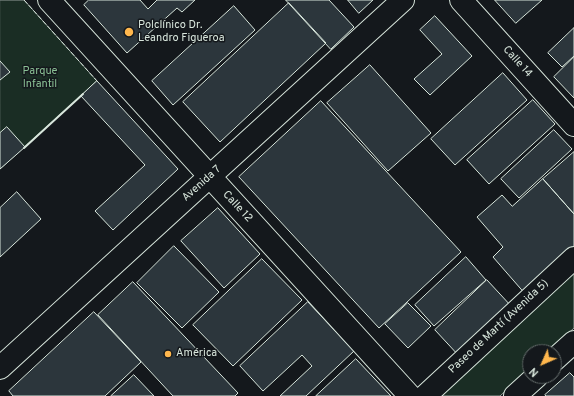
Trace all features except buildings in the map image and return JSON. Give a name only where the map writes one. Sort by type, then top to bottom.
[{"type":"street","name":"Calle 12","points":[[49,0],[410,396]]},
{"type":"street","name":"Avenida 7","points":[[0,368],[403,0]]},
{"type":"street","name":"Calle 14","points":[[461,0],[574,125]]},
{"type":"street","name":"Paseo de Martí (Avenida 5)","points":[[424,396],[574,258]]},
{"type":"street","points":[[562,353],[574,342]]},
{"type":"street","points":[[515,396],[528,384]]},
{"type":"green space","name":"Parque Infantil","points":[[0,0],[24,0],[97,81],[0,169]]},
{"type":"green space","points":[[574,273],[574,328],[557,344],[522,344],[522,375],[500,396],[441,396]]},
{"type":"fence","points":[[24,0],[97,81]]},
{"type":"wall","points":[[24,148],[83,94]]},
{"type":"place","name":"Polclínico Dr. Leandro Figueroa","points":[[129,32]]},
{"type":"place","name":"América","points":[[168,354]]}]
